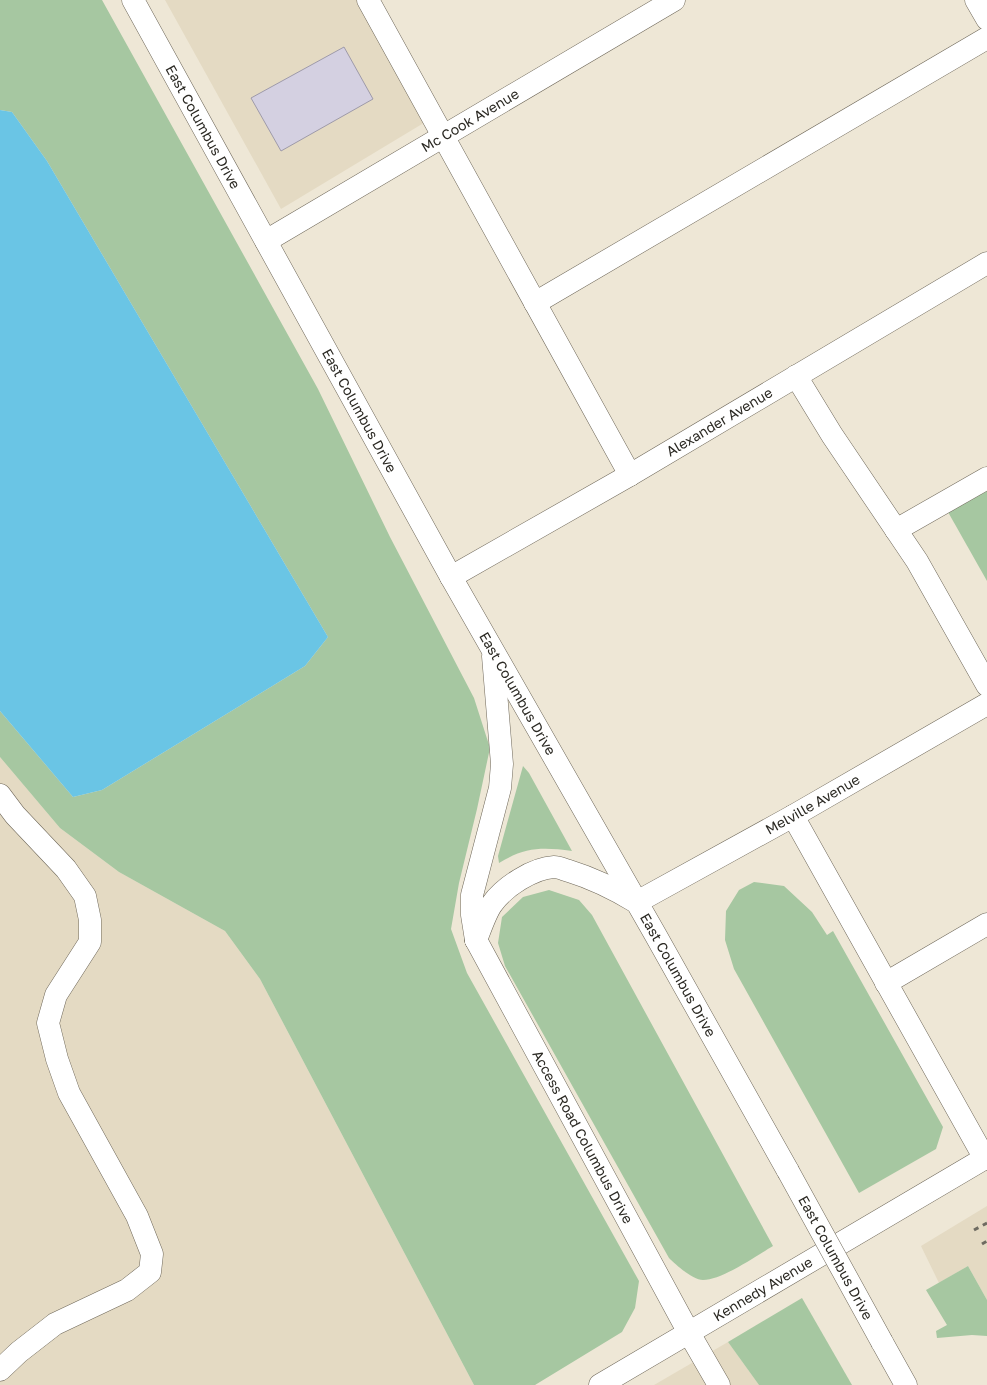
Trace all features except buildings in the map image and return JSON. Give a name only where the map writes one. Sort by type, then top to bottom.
[{"type":"main road","name":"East Columbus Drive","points":[[133,0],[451,577],[637,902],[906,1385]]},
{"type":"main road","points":[[368,0],[630,475]]},
{"type":"main road","name":"Mc Cook Avenue","points":[[266,241],[674,0]]},
{"type":"main road","points":[[976,0],[987,19]]},
{"type":"main road","points":[[535,303],[987,38]]},
{"type":"main road","name":"Alexander Avenue","points":[[451,577],[630,475],[987,263]]},
{"type":"main road","points":[[796,376],[832,435],[917,561],[987,685]]},
{"type":"main road","points":[[896,530],[987,478]]},
{"type":"main road","name":"Access Road Columbus Drive","points":[[492,648],[502,764],[500,788],[472,895],[472,915],[476,940],[689,1333],[719,1385]]},
{"type":"main road","name":"Melville Avenue","points":[[637,902],[793,816],[987,704]]},
{"type":"main road","points":[[0,795],[15,815],[66,869],[85,896],[90,920],[90,942],[56,995],[48,1023],[57,1059],[68,1093],[137,1216],[152,1254],[150,1272],[127,1290],[55,1324],[19,1352],[0,1370]]},
{"type":"main road","points":[[793,816],[986,1158]]},
{"type":"main road","points":[[476,940],[492,904],[505,891],[521,879],[537,871],[555,867],[582,875],[608,885],[637,902]]},
{"type":"main road","points":[[886,983],[987,924]]},
{"type":"main road","name":"Kennedy Avenue","points":[[600,1385],[986,1158]]},
{"type":"shaded area","points":[[165,0],[368,0],[432,118],[281,209]]},
{"type":"shaded area","points":[[0,757],[60,828],[119,872],[225,931],[260,979],[474,1385],[0,1385]]},
{"type":"shaded area","points":[[987,1206],[987,1300],[968,1266],[939,1283],[921,1246]]},
{"type":"shaded area","points":[[728,1342],[759,1385],[654,1385]]},
{"type":"green space","points":[[0,0],[102,0],[318,389],[390,537],[474,698],[490,748],[459,883],[451,929],[467,973],[639,1281],[635,1308],[622,1332],[535,1385],[474,1385],[260,979],[225,931],[119,872],[60,828],[0,757],[0,711],[73,797],[102,790],[305,666],[328,637],[47,161],[12,112],[0,110]]},
{"type":"green space","points":[[987,489],[987,581],[948,512]]},
{"type":"green space","points":[[523,766],[529,773],[572,851],[543,849],[526,851],[499,863],[498,856]]},
{"type":"green space","points":[[754,882],[784,886],[812,912],[827,935],[833,931],[943,1127],[936,1149],[859,1193],[734,969],[725,940],[726,911],[739,890]]},
{"type":"green space","points":[[549,890],[579,900],[592,915],[773,1246],[729,1272],[711,1279],[703,1280],[694,1278],[669,1258],[505,966],[498,943],[502,917],[523,897]]},
{"type":"green space","points":[[968,1266],[987,1300],[987,1336],[972,1335],[937,1338],[936,1331],[947,1325],[926,1290]]},
{"type":"green space","points":[[802,1298],[852,1385],[759,1385],[728,1342]]},
{"type":"water","points":[[0,110],[12,112],[47,161],[328,637],[305,666],[102,790],[73,797],[0,711]]},
{"type":"railway","points":[[974,1230],[987,1223]]},
{"type":"railway","points":[[982,1244],[987,1241]]}]
